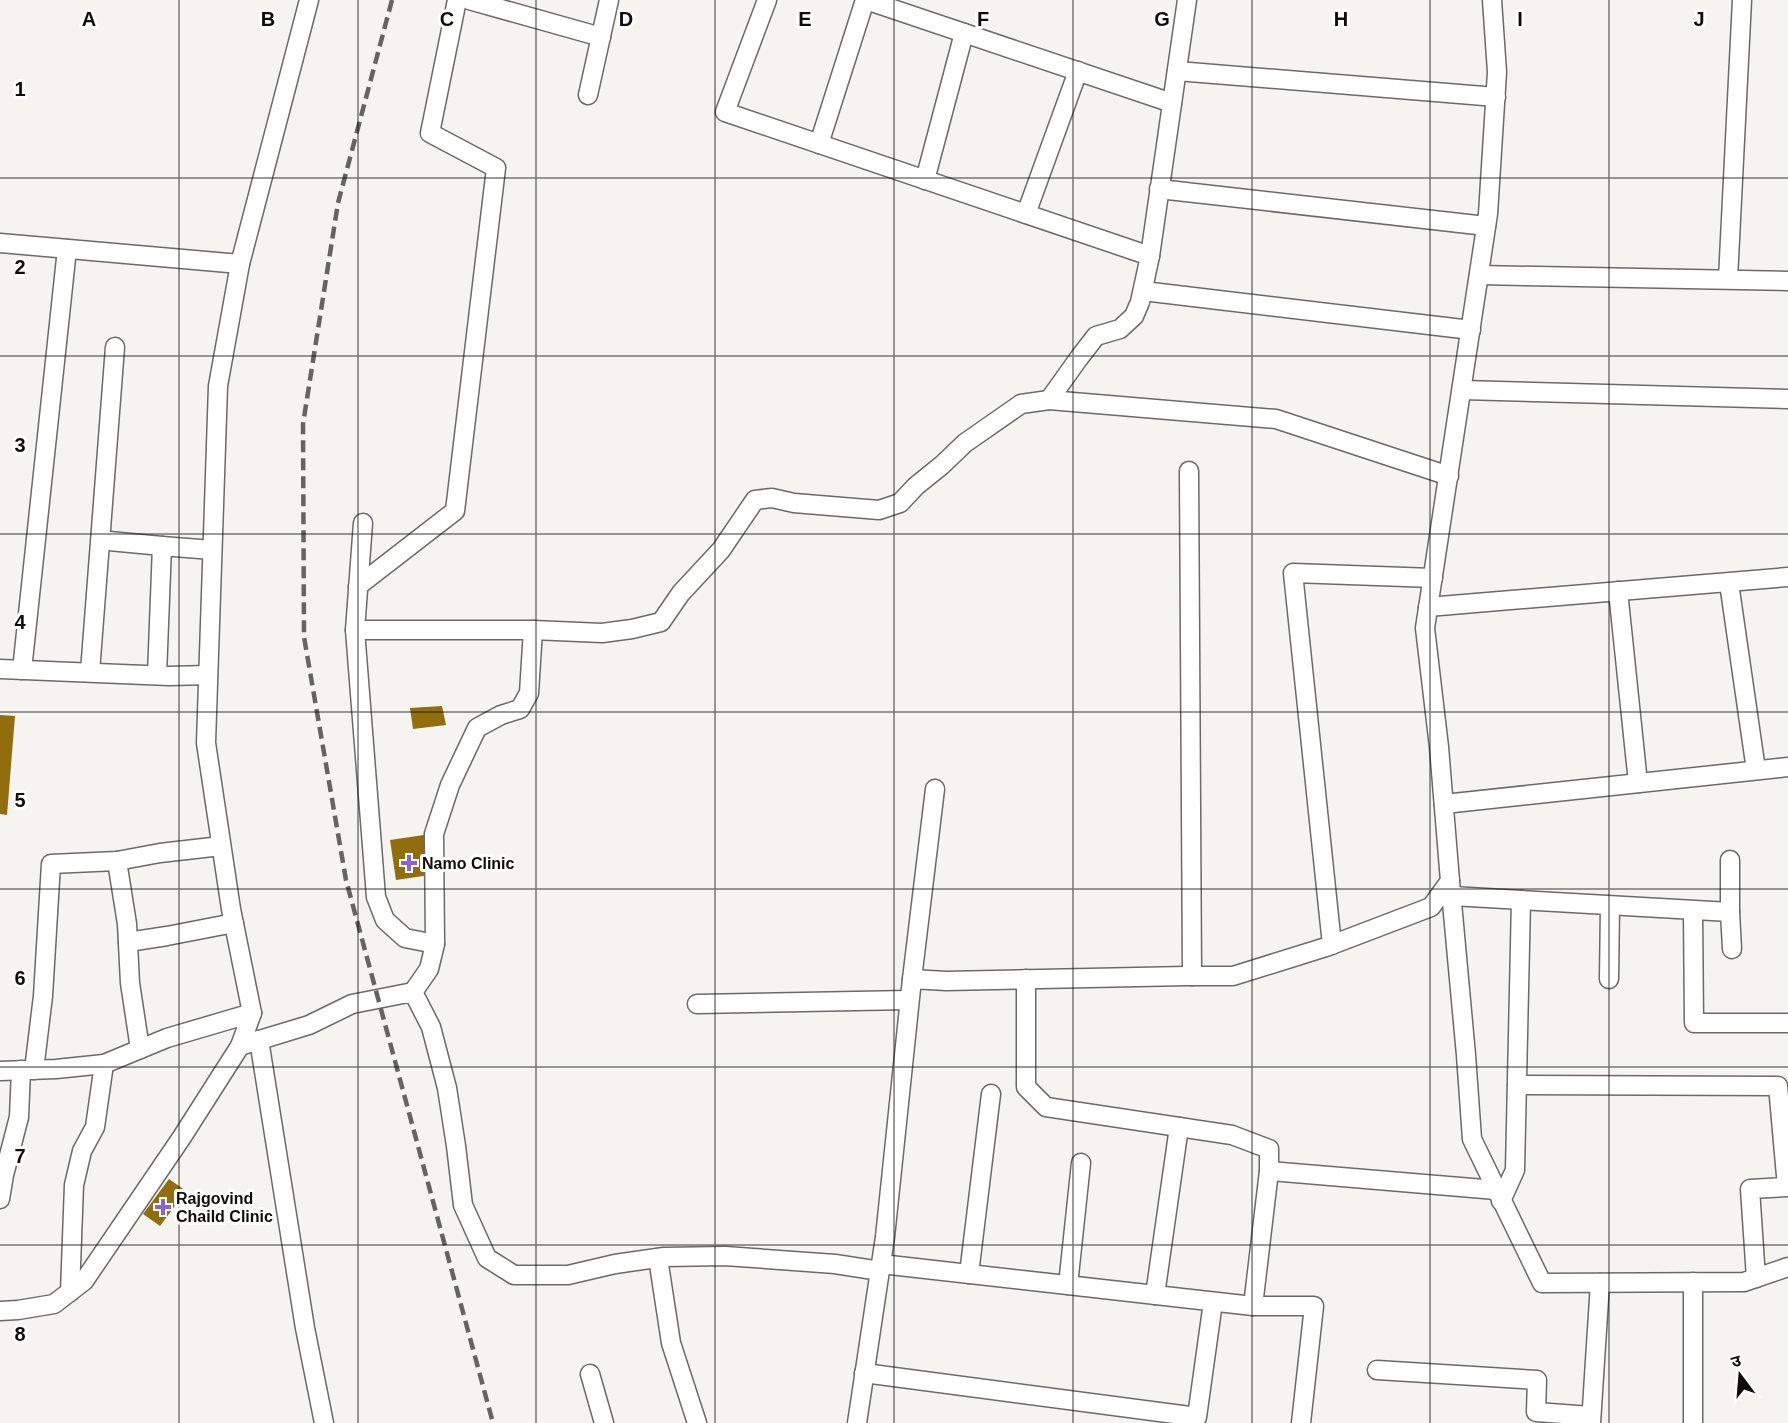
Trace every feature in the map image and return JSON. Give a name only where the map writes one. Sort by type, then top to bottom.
[{"type":"street","points":[[0,1311],[54,1304],[84,1281],[182,1137],[240,1046],[252,1013],[234,923],[206,743],[218,386],[240,264],[309,0]]},
{"type":"street","points":[[358,586],[455,511],[496,168],[430,133],[457,0]]},
{"type":"street","points":[[469,0],[601,37]]},
{"type":"street","points":[[588,95],[609,0]]},
{"type":"street","points":[[767,0],[725,112],[1150,256]]},
{"type":"street","points":[[819,144],[866,0],[917,8],[964,33],[1172,103]]},
{"type":"street","points":[[1049,400],[1096,336],[1120,329],[1134,316],[1140,302],[1150,256],[1187,0]]},
{"type":"street","points":[[1492,0],[1497,72],[1486,226],[1425,628],[1444,804],[1472,1139],[1542,1283],[1744,1282],[1788,1267]]},
{"type":"street","points":[[1728,279],[1742,0]]},
{"type":"street","points":[[925,180],[964,33]]},
{"type":"street","points":[[1177,71],[1496,97]]},
{"type":"street","points":[[1026,214],[1078,72]]},
{"type":"street","points":[[1159,189],[1486,226]]},
{"type":"street","points":[[0,243],[240,264]]},
{"type":"street","points":[[22,670],[67,249]]},
{"type":"street","points":[[1479,275],[1788,281]]},
{"type":"street","points":[[1143,291],[1471,330]]},
{"type":"street","points":[[90,672],[115,347]]},
{"type":"street","points":[[1462,390],[1788,399]]},
{"type":"street","points":[[355,630],[533,630],[602,633],[661,622],[681,593],[721,550],[755,500],[772,498],[794,503],[879,510],[900,503],[965,443],[1021,404],[1049,400],[1276,419],[1449,476]]},
{"type":"street","points":[[1189,471],[1192,976]]},
{"type":"street","points":[[363,523],[355,630],[376,897],[385,920],[405,938],[435,944]]},
{"type":"street","points":[[109,541],[212,550]]},
{"type":"street","points":[[157,675],[162,546]]},
{"type":"street","points":[[1332,945],[1293,573],[1432,578]]},
{"type":"street","points":[[1428,607],[1788,577]]},
{"type":"street","points":[[1729,582],[1756,770]]},
{"type":"street","points":[[1618,591],[1638,783]]},
{"type":"street","points":[[240,1046],[309,1025],[352,1004],[413,992],[429,969],[435,944],[434,834],[450,785],[477,728],[501,714],[520,709],[530,693],[533,630]]},
{"type":"street","points":[[0,669],[208,675]]},
{"type":"street","points":[[1444,804],[1788,767]]},
{"type":"street","points":[[857,1423],[880,1267],[935,789]]},
{"type":"street","points":[[0,1199],[4,1175],[20,1117],[43,996],[51,864],[117,861],[221,846]]},
{"type":"street","points":[[1730,860],[1732,949]]},
{"type":"street","points":[[117,861],[127,924],[130,983],[140,1049]]},
{"type":"street","points":[[912,979],[946,981],[1233,976],[1332,945],[1431,907],[1451,889]]},
{"type":"street","points":[[1451,889],[1521,900],[1730,912]]},
{"type":"street","points":[[1499,1195],[1515,1170],[1521,900]]},
{"type":"street","points":[[1609,979],[1610,906]]},
{"type":"street","points":[[1693,911],[1694,1023],[1788,1023]]},
{"type":"street","points":[[128,942],[234,923]]},
{"type":"street","points":[[1026,979],[1026,1087],[1046,1107],[1232,1135],[1269,1149],[1269,1171],[1252,1306]]},
{"type":"street","points":[[413,992],[431,1027],[447,1088],[463,1205],[487,1258],[514,1275],[568,1275],[615,1264],[658,1258],[725,1256],[969,1274],[1252,1306],[1314,1306],[1301,1423]]},
{"type":"street","points":[[697,1004],[909,1000]]},
{"type":"street","points":[[0,1071],[104,1064],[167,1038],[252,1013]]},
{"type":"street","points":[[259,1040],[306,1328],[324,1423]]},
{"type":"street","points":[[70,1292],[74,1185],[82,1151],[95,1127],[104,1064]]},
{"type":"street","points":[[1517,1085],[1778,1086],[1787,1187],[1750,1189],[1756,1278]]},
{"type":"street","points":[[969,1274],[992,1094]]},
{"type":"street","points":[[1155,1295],[1179,1127]]},
{"type":"street","points":[[1068,1285],[1081,1163]]},
{"type":"street","points":[[1269,1171],[1499,1195]]},
{"type":"street","points":[[658,1258],[671,1343],[697,1423]]},
{"type":"street","points":[[1693,1282],[1693,1423]]},
{"type":"street","points":[[1377,1370],[1537,1380],[1536,1412],[1591,1420],[1600,1283]]},
{"type":"street","points":[[864,1372],[1197,1417],[1213,1302]]},
{"type":"street","points":[[590,1374],[604,1423]]},
{"type":"building","points":[[442,706],[446,725],[413,729],[410,708]]},
{"type":"building","points":[[0,715],[15,716],[7,815],[0,814]]},
{"type":"building","points":[[424,835],[430,875],[396,880],[390,840]]},
{"type":"building","points":[[169,1179],[186,1191],[160,1226],[143,1214]]},
{"type":"railway","points":[[392,0],[338,203],[303,424],[304,637],[346,880],[493,1423]]},
{"type":"place","name":"Namo Clinic","points":[[409,863]]},
{"type":"place","name":"Rajgovind Chaild Clinic","points":[[163,1207]]}]
